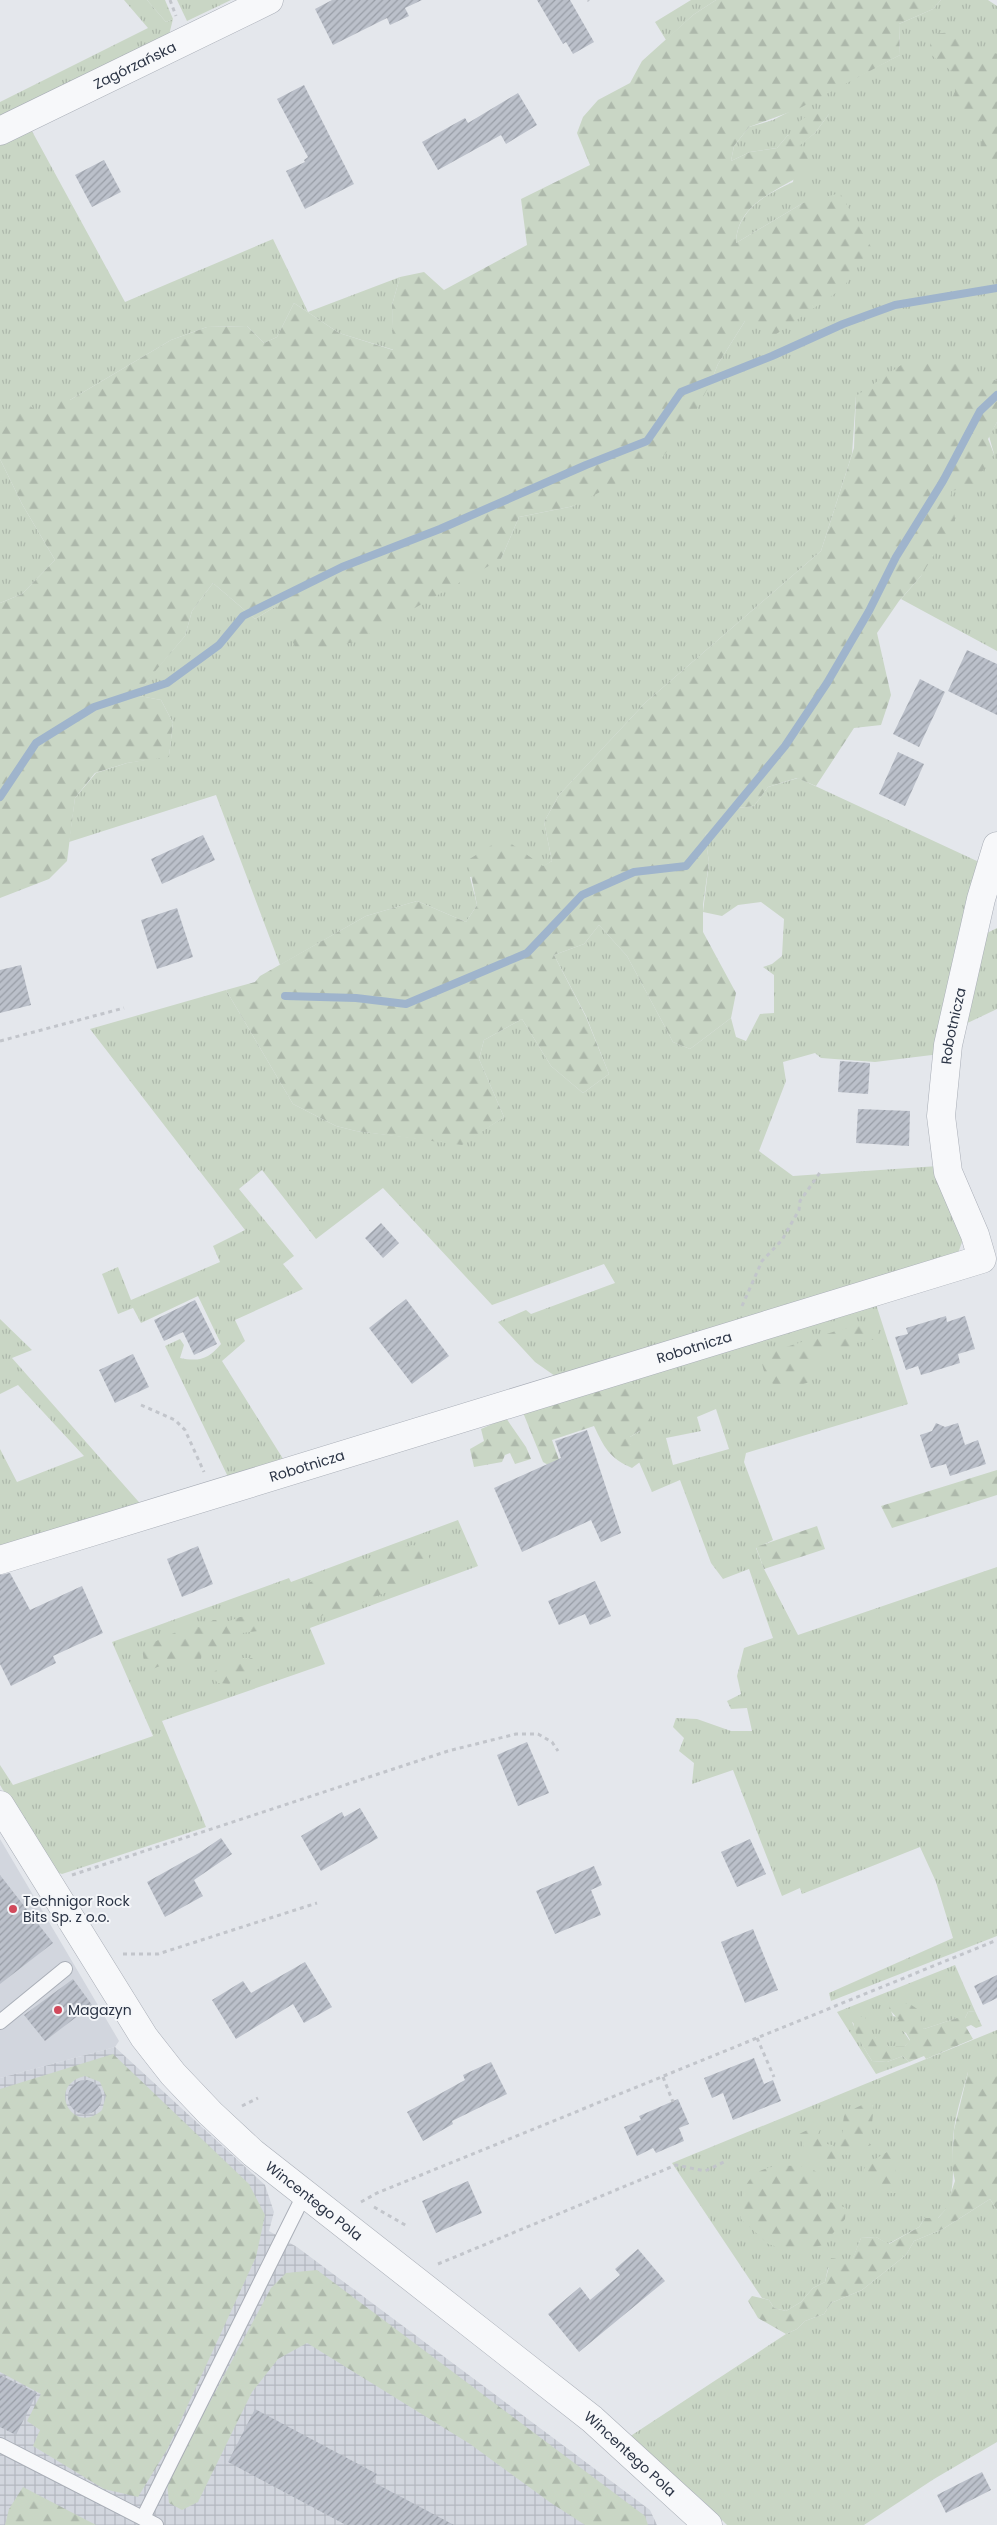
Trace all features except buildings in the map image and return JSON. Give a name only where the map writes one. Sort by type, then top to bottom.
[{"type":"street","name":"Zagórzańska","points":[[0,131],[270,0]]},
{"type":"street","name":"Robotnicza","points":[[0,1560],[211,1489],[738,1334],[989,1257],[975,1235],[948,1172],[941,1116],[948,1044],[981,899],[997,846]]},
{"type":"street","name":"Wincentego Pola","points":[[0,1805],[153,2048],[173,2074],[210,2113],[253,2153],[592,2419],[708,2525]]},
{"type":"lane","points":[[0,2022],[65,1969]]},
{"type":"lane","points":[[143,2518],[305,2193]]},
{"type":"lane","points":[[0,2445],[156,2525]]},
{"type":"path","points":[[0,1041],[124,1008]]},
{"type":"path","points":[[738,1334],[743,1300],[762,1261],[782,1240],[799,1210],[800,1202],[821,1171]]},
{"type":"path","points":[[141,1405],[175,1420],[185,1430],[211,1489]]},
{"type":"path","points":[[71,1875],[456,1749],[516,1734],[538,1734],[552,1742],[558,1750]]},
{"type":"path","points":[[116,1954],[158,1954],[317,1903]]},
{"type":"path","points":[[360,2202],[377,2193],[997,1940]]},
{"type":"path","points":[[757,2038],[774,2077]]},
{"type":"path","points":[[663,2076],[673,2102]]},
{"type":"path","points":[[415,2279],[428,2269],[676,2165],[705,2171],[726,2161]]},
{"type":"path","points":[[374,2207],[407,2226]]},
{"type":"shaded area","points":[[0,1839],[119,2041],[115,2047],[0,2078]]},
{"type":"shaded area","points":[[115,2047],[265,2185],[274,2212],[269,2231],[297,2247],[650,2510],[657,2525],[0,2525],[0,2078]]},
{"type":"green space","points":[[124,0],[147,0],[166,22],[173,19],[169,35],[0,116],[0,102],[148,28]]},
{"type":"green space","points":[[147,0],[165,0],[173,19],[166,22]]},
{"type":"green space","points":[[177,0],[231,0],[187,21]]},
{"type":"green space","points":[[691,0],[716,0],[693,15],[666,40],[655,22]]},
{"type":"green space","points":[[716,0],[941,0],[933,9],[899,24],[900,55],[798,109],[749,127],[734,146],[731,161],[750,152],[777,148],[788,135],[791,137],[801,120],[820,109],[829,114],[815,133],[799,146],[807,155],[810,169],[752,207],[738,229],[736,243],[803,203],[840,193],[871,247],[843,288],[772,337],[745,321],[718,364],[690,422],[661,459],[574,506],[519,517],[501,559],[355,642],[298,653],[276,606],[255,619],[213,583],[192,611],[185,636],[135,695],[161,700],[173,723],[169,757],[127,763],[95,773],[75,798],[67,861],[49,879],[0,898],[0,603],[22,594],[55,560],[22,504],[0,459],[0,422],[30,406],[44,418],[57,393],[70,400],[171,340],[207,327],[247,326],[264,343],[277,337],[294,303],[339,333],[393,350],[392,305],[400,277],[424,272],[444,290],[527,245],[521,199],[590,165],[577,133],[583,117],[598,100],[630,83],[642,61],[693,15]]},
{"type":"green space","points":[[941,0],[988,0],[997,6],[997,381],[991,379],[856,396],[852,454],[821,551],[646,702],[559,795],[544,822],[552,861],[544,866],[470,877],[477,905],[466,922],[417,901],[366,916],[280,965],[216,795],[69,842],[75,798],[96,773],[127,763],[169,756],[173,723],[161,700],[134,695],[185,636],[192,611],[213,583],[255,619],[276,606],[501,559],[519,517],[574,506],[710,384],[718,364],[745,321],[803,203],[736,243],[742,221],[747,212],[763,198],[793,182],[798,146],[815,133],[829,114],[791,138],[788,135],[777,148],[750,152],[731,161],[734,146],[749,127],[773,120],[900,55],[899,24],[933,9]]},
{"type":"green space","points":[[953,32],[966,52],[982,48],[997,54],[997,175],[980,156],[983,134],[988,126],[973,118],[961,118],[949,103],[955,93],[954,73],[929,53],[932,34]]},
{"type":"green space","points":[[27,122],[125,302],[273,239],[308,312],[400,277],[392,305],[394,350],[339,333],[294,303],[277,337],[264,343],[247,326],[207,327],[171,340],[70,400],[44,419],[0,422],[0,136]]},
{"type":"green space","points":[[904,363],[954,363],[997,381],[997,422],[988,439],[994,454],[972,487],[951,491],[955,520],[921,576],[899,601],[877,633],[891,695],[881,725],[854,728],[816,786],[797,778],[768,787],[754,806],[738,808],[705,835],[709,862],[703,905],[703,932],[736,993],[731,1018],[690,1049],[673,1042],[627,956],[599,925],[584,944],[554,955],[586,1017],[609,1074],[583,1093],[551,1066],[522,1019],[484,1040],[479,1059],[504,1117],[462,1145],[356,1131],[336,1126],[293,1104],[226,990],[255,982],[260,976],[366,916],[417,901],[466,922],[477,905],[468,860],[503,838],[543,866],[552,861],[544,822],[559,795],[646,702],[821,551],[854,448],[856,396]]},
{"type":"green space","points":[[997,422],[997,651],[901,599],[921,576],[951,491],[994,454],[989,436]]},
{"type":"green space","points":[[0,459],[22,504],[55,560],[22,594],[0,603]]},
{"type":"green space","points":[[798,778],[979,862],[940,1054],[875,1062],[821,1058],[815,1053],[783,1062],[786,1081],[759,1151],[793,1176],[938,1166],[966,1231],[957,1256],[555,1376],[535,1362],[498,1322],[526,1310],[531,1314],[615,1283],[604,1264],[492,1305],[383,1188],[316,1239],[262,1170],[239,1189],[294,1256],[283,1264],[303,1289],[235,1320],[245,1341],[222,1361],[285,1462],[230,1481],[165,1346],[180,1339],[184,1345],[180,1358],[193,1360],[208,1356],[221,1344],[198,1296],[141,1323],[133,1308],[118,1314],[102,1274],[118,1267],[131,1300],[220,1262],[213,1246],[245,1230],[90,1029],[226,990],[293,1104],[336,1126],[356,1131],[462,1144],[504,1117],[479,1059],[484,1040],[522,1019],[551,1066],[583,1093],[609,1074],[586,1016],[554,955],[584,944],[599,925],[627,956],[673,1042],[690,1049],[731,1018],[736,1037],[746,1041],[760,1014],[774,1013],[774,975],[763,967],[772,964],[782,956],[784,919],[761,902],[738,905],[722,916],[703,912],[709,862],[705,835],[738,808],[754,806],[768,787]]},
{"type":"green space","points":[[997,928],[997,1009],[957,1028],[979,937]]},
{"type":"green space","points":[[875,1301],[908,1404],[746,1453],[744,1462],[773,1540],[756,1548],[764,1569],[798,1635],[997,1567],[997,1936],[831,2001],[829,1993],[953,1938],[936,1882],[920,1847],[802,1894],[800,1888],[782,1896],[733,1770],[692,1784],[694,1763],[679,1751],[684,1738],[673,1727],[676,1718],[697,1719],[731,1731],[752,1731],[747,1708],[731,1709],[727,1701],[741,1694],[737,1676],[744,1648],[773,1638],[749,1569],[723,1579],[711,1563],[680,1480],[652,1492],[639,1462],[644,1459],[630,1444],[630,1437],[640,1431],[638,1398],[629,1378]],"holes":[[[716,1409],[729,1449],[673,1465],[666,1438],[701,1431],[697,1417]]]},
{"type":"green space","points":[[0,1319],[32,1350],[12,1358],[145,1509],[0,1554],[0,1449],[17,1482],[84,1456],[18,1385],[0,1394]]},
{"type":"green space","points":[[872,1323],[879,1330],[877,1339],[855,1343],[843,1353],[831,1349],[814,1365],[810,1382],[783,1387],[770,1382],[766,1376],[761,1355],[839,1330]]},
{"type":"green space","points":[[629,1378],[652,1423],[630,1437],[630,1444],[640,1448],[644,1459],[632,1468],[624,1464],[604,1446],[594,1426],[552,1440],[562,1468],[550,1466],[543,1462],[522,1410]]},
{"type":"green space","points":[[506,1418],[526,1447],[531,1459],[515,1464],[510,1453],[505,1455],[502,1462],[474,1467],[470,1449],[484,1441],[481,1429]]},
{"type":"green space","points":[[997,1470],[997,1495],[892,1528],[881,1506]]},
{"type":"green space","points":[[458,1520],[478,1566],[310,1628],[325,1664],[162,1721],[206,1827],[62,1874],[51,1870],[0,1785],[0,1765],[13,1785],[153,1736],[112,1642],[289,1578],[291,1582]]},
{"type":"green space","points":[[817,1526],[825,1549],[764,1569],[756,1547]]},
{"type":"green space","points":[[412,1545],[423,1547],[430,1559],[418,1575],[404,1585],[365,1601],[343,1614],[324,1615],[312,1619],[308,1617],[306,1608],[310,1600],[304,1589],[308,1583],[377,1555]]},
{"type":"green space","points":[[249,1616],[259,1623],[258,1631],[242,1633],[227,1639],[223,1647],[213,1652],[202,1652],[201,1659],[191,1662],[174,1660],[148,1671],[143,1655],[145,1646],[192,1625],[202,1628],[213,1620],[220,1620],[224,1623]]},
{"type":"green space","points":[[242,1658],[252,1658],[260,1668],[229,1684],[218,1683],[214,1679],[214,1672],[222,1666]]},
{"type":"green space","points":[[955,1965],[975,2011],[968,2012],[965,2018],[957,2018],[924,2029],[891,2011],[893,2016],[898,2017],[902,2029],[910,2041],[905,2046],[888,2046],[852,2022],[872,2061],[887,2062],[903,2056],[909,2062],[876,2074],[837,2012]]},
{"type":"green space","points":[[891,2003],[910,2004],[920,2011],[921,2026],[924,2029],[957,2018],[965,2018],[968,2012],[975,2011],[982,2026],[976,2028],[971,2025],[966,2027],[973,2039],[926,2059],[924,2056],[909,2062],[903,2056],[887,2062],[872,2061],[856,2033],[853,2021],[854,2015],[865,2017],[867,2026],[876,2038],[882,2037],[888,2046],[905,2046],[910,2040],[906,2033],[897,2028],[896,2022],[899,2020],[889,2009]]},
{"type":"green space","points":[[997,2030],[997,2072],[968,2072],[958,2107],[953,2140],[952,2189],[946,2209],[938,2218],[925,2218],[919,2227],[888,2244],[876,2237],[861,2238],[852,2261],[828,2268],[825,2282],[813,2288],[801,2302],[786,2311],[774,2308],[769,2300],[762,2298],[672,2163]]},
{"type":"green space","points":[[113,2054],[249,2184],[265,2215],[256,2257],[168,2448],[138,2497],[104,2489],[33,2446],[40,2430],[27,2421],[41,2394],[0,2372],[0,2089]],"holes":[[[85,2076],[100,2082],[106,2096],[102,2110],[91,2117],[81,2117],[73,2113],[65,2098],[67,2089],[73,2081]]]},
{"type":"green space","points":[[968,2072],[997,2072],[997,2210],[990,2199],[943,2229],[914,2241],[906,2255],[862,2290],[831,2303],[824,2314],[805,2321],[797,2329],[786,2334],[758,2318],[748,2301],[752,2296],[769,2300],[774,2308],[786,2311],[801,2302],[813,2288],[825,2282],[831,2258],[852,2260],[861,2238],[876,2237],[889,2244],[919,2227],[925,2218],[938,2218],[945,2210],[955,2181],[952,2166],[954,2130]]},
{"type":"green space","points":[[874,2103],[872,2123],[864,2130],[863,2134],[871,2145],[846,2155],[839,2145],[845,2113],[864,2104]]},
{"type":"green space","points":[[816,2126],[820,2130],[817,2136],[822,2143],[832,2145],[838,2150],[840,2157],[824,2163],[818,2162],[809,2155],[799,2134]]},
{"type":"green space","points":[[887,2152],[894,2155],[896,2164],[896,2193],[885,2192],[875,2188],[865,2176],[863,2170],[871,2162]]},
{"type":"green space","points":[[776,2166],[800,2166],[812,2169],[818,2173],[825,2184],[820,2198],[846,2208],[845,2219],[823,2245],[804,2250],[790,2251],[768,2244],[741,2219],[740,2211],[745,2188],[749,2181],[760,2171]]},
{"type":"green space","points":[[990,2199],[997,2210],[997,2442],[934,2479],[864,2525],[727,2525],[701,2499],[629,2437],[786,2334],[797,2329],[805,2321],[824,2314],[831,2303],[862,2290],[906,2255],[914,2241],[943,2229]]},
{"type":"green space","points":[[317,2270],[645,2516],[648,2525],[585,2525],[551,2503],[470,2444],[307,2343],[278,2359],[252,2392],[198,2502],[182,2510],[169,2503],[167,2482],[271,2288],[286,2273]]},
{"type":"green space","points":[[23,2487],[96,2525],[5,2525],[9,2509]]},
{"type":"waterway","points":[[0,797],[36,743],[94,707],[167,683],[219,645],[243,616],[342,567],[440,529],[586,465],[647,441],[681,392],[772,356],[843,324],[895,305],[997,288]]},
{"type":"waterway","points":[[285,996],[356,998],[406,1004],[527,953],[582,895],[634,872],[686,866],[785,746],[827,683],[869,611],[896,557],[943,481],[980,411],[997,395]]},
{"type":"place","name":"Technigor Rock Bits Sp. z o.o.","points":[[13,1909]]},
{"type":"place","name":"Magazyn","points":[[58,2010]]}]
